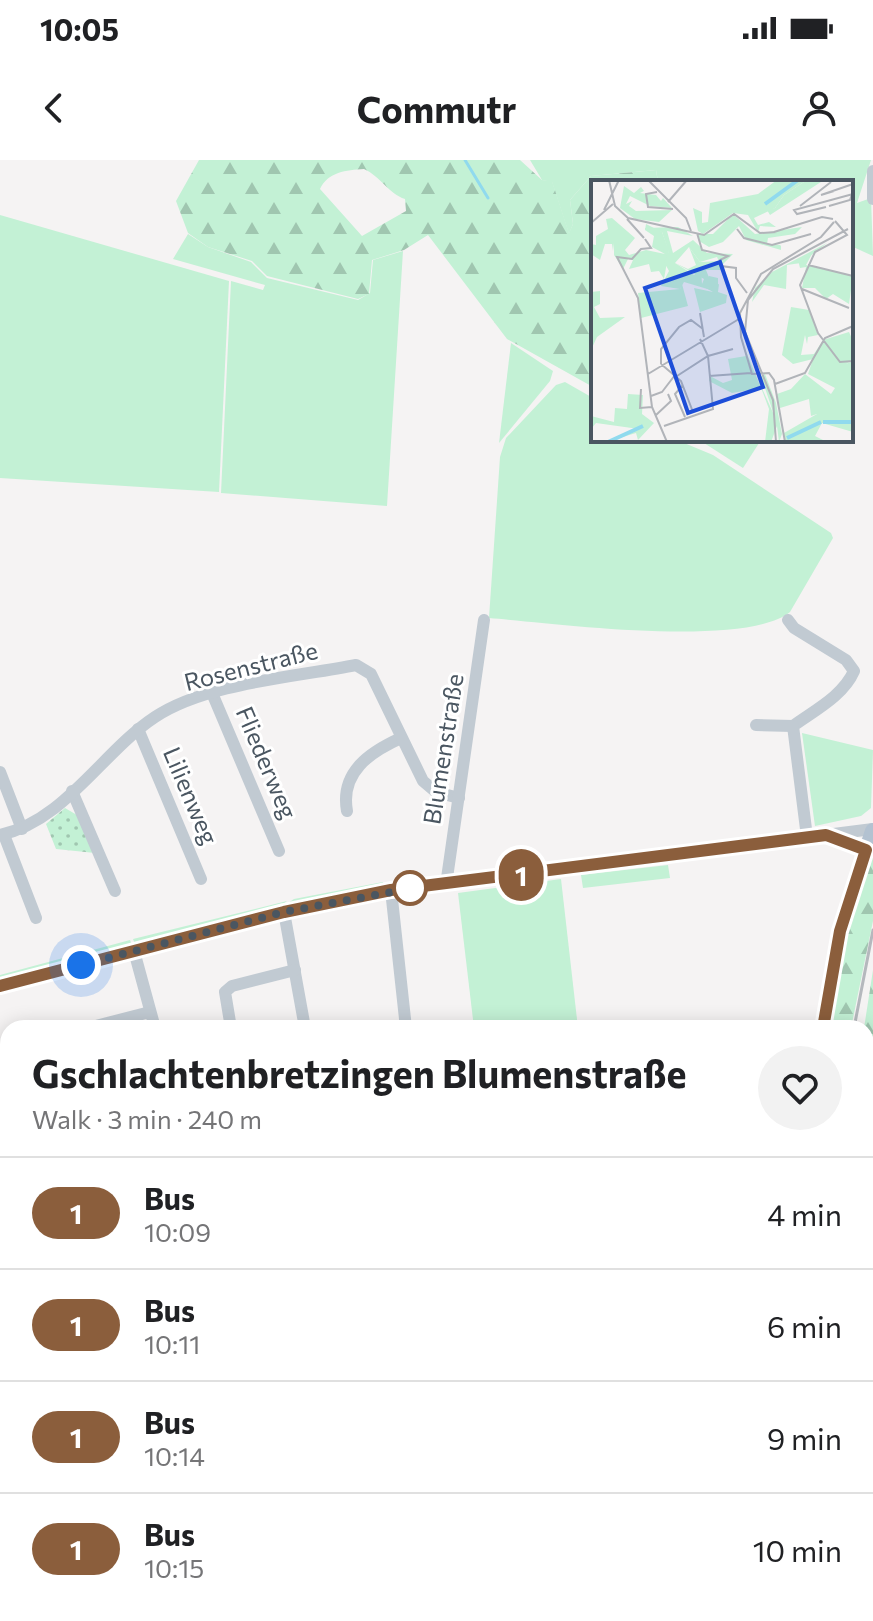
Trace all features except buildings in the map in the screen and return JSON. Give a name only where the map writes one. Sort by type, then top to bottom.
[{"type":"main road","points":[[824,1020],[840,931],[873,830]]},
{"type":"street","points":[[873,171],[873,199]]},
{"type":"street","name":"Blumenstraße","points":[[446,885],[484,620]]},
{"type":"street","points":[[756,725],[793,726],[833,698],[849,682],[854,671],[846,660],[794,628],[788,620]]},
{"type":"street","name":"Rosenstraße","points":[[2,835],[22,829],[47,814],[138,729],[158,715],[212,693],[356,665],[371,674],[423,781],[436,792],[459,798]]},
{"type":"street","name":"Fliederweg","points":[[212,693],[279,851]]},
{"type":"street","points":[[793,726],[807,837]]},
{"type":"street","name":"Lilienweg","points":[[138,729],[201,879]]},
{"type":"street","points":[[347,811],[348,782],[358,766],[373,751],[401,738]]},
{"type":"street","points":[[0,772],[22,829]]},
{"type":"street","points":[[72,791],[115,891]]},
{"type":"street","points":[[0,986],[284,912],[391,890],[873,830]]},
{"type":"street","points":[[2,835],[36,918]]},
{"type":"street","points":[[826,835],[866,850]]},
{"type":"street","points":[[391,890],[405,1020]]},
{"type":"street","points":[[284,912],[304,1020]]},
{"type":"street","points":[[134,951],[152,1020]]},
{"type":"street","points":[[230,1020],[225,992],[232,986],[295,970]]},
{"type":"street","points":[[119,1020],[150,1012]]},
{"type":"green space","points":[[199,160],[520,160],[542,180],[552,181],[569,233],[573,224],[570,200],[591,176],[656,170],[658,180],[591,180],[591,386],[507,339],[428,235],[404,250],[372,260],[369,294],[358,299],[267,276],[252,261],[208,247],[188,233],[176,201]],"holes":[[[364,169],[405,199],[406,211],[362,236],[320,189],[323,183],[338,173]]]},
{"type":"green space","points":[[530,160],[871,160],[857,203],[871,198],[873,256],[853,247],[853,180],[658,180],[656,170],[591,176],[570,200],[573,224],[569,234],[552,182],[542,180]]},
{"type":"green space","points":[[0,215],[229,281],[219,492],[0,478]]},
{"type":"green space","points":[[188,234],[208,247],[251,262],[267,278],[358,300],[370,293],[373,260],[403,251],[387,506],[221,493],[231,281],[263,290],[265,285],[173,259]]},
{"type":"green space","points":[[511,343],[553,371],[550,381],[499,443]]},
{"type":"green space","points":[[565,382],[591,397],[591,442],[682,442],[713,455],[831,533],[833,538],[790,612],[766,623],[691,631],[599,628],[489,618],[500,457],[506,438],[556,385]]},
{"type":"green space","points":[[705,442],[760,442],[743,468]]},
{"type":"green space","points":[[802,733],[873,750],[871,808],[861,816],[815,826]]},
{"type":"green space","points":[[65,808],[82,818],[95,853],[56,849],[46,824]]},
{"type":"green space","points":[[873,851],[873,921],[853,1020],[831,1020],[848,927]]},
{"type":"green space","points":[[668,865],[670,878],[583,888],[581,875]]},
{"type":"green space","points":[[561,879],[577,1020],[473,1020],[458,893]]},
{"type":"green space","points":[[383,882],[384,887],[282,907],[294,899]]},
{"type":"green space","points":[[287,901],[277,909],[135,944],[133,939]]},
{"type":"green space","points":[[130,940],[132,945],[0,979],[0,975]]},
{"type":"green space","points":[[873,970],[873,1020],[865,1020]]},
{"type":"waterway","points":[[465,160],[488,198]]},
{"type":"railway","points":[[856,1020],[873,930]]},
{"type":"bus line","name":"1","points":[[0,986],[284,912],[391,890],[826,835],[866,850],[840,931],[824,1020]]},
{"type":"route","points":[[81,965],[284,912],[413,888],[410,888]]}]
